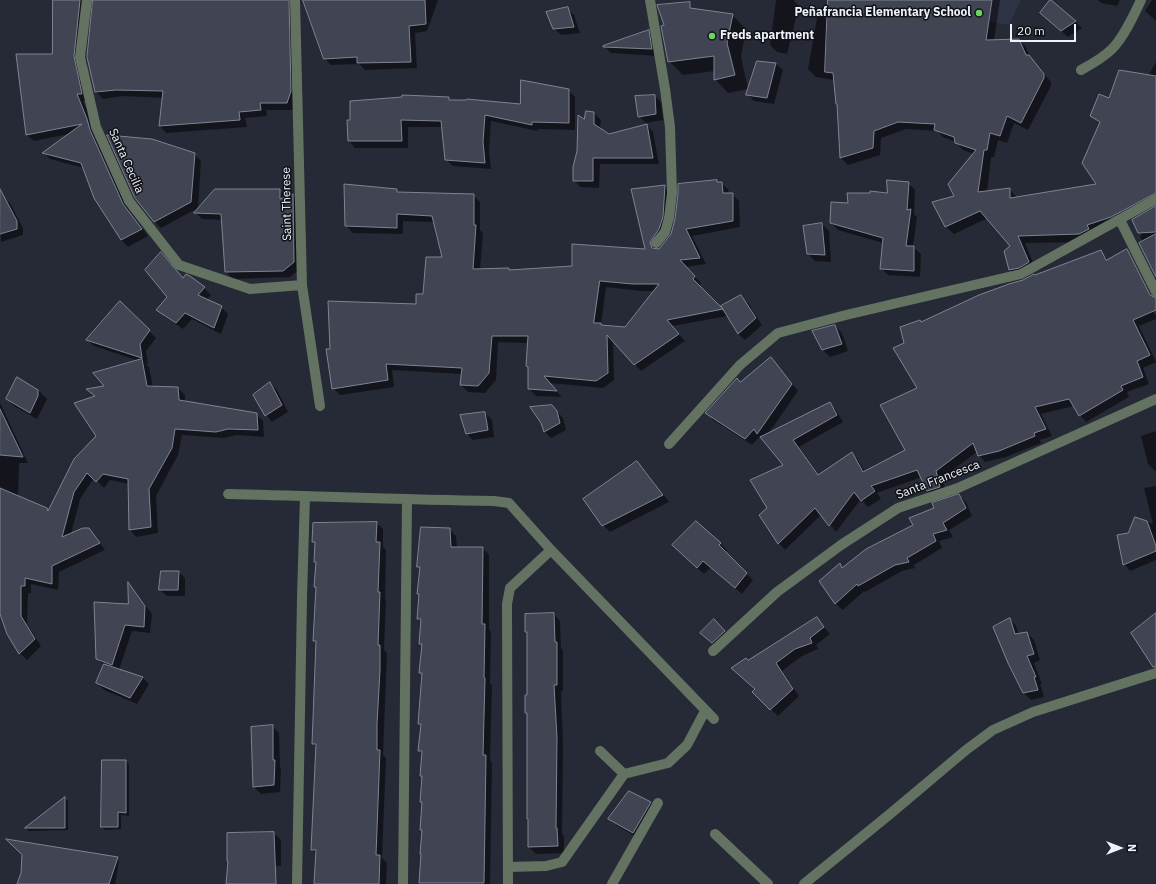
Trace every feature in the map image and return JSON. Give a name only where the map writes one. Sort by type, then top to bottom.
[{"type":"street","name":"Santa Cecilia","points":[[86,0],[80,57],[96,127],[129,201],[179,264],[250,289],[302,285]]},
{"type":"street","name":"Saint Therese","points":[[295,0],[302,285],[320,406]]},
{"type":"street","points":[[650,0],[670,127],[672,193],[669,218],[665,232],[656,243]]},
{"type":"street","points":[[1081,70],[1101,58],[1113,48],[1135,13],[1141,0]]},
{"type":"street","points":[[669,444],[740,364],[778,333],[846,315],[1021,274],[1156,199]]},
{"type":"street","points":[[1120,220],[1156,292]]},
{"type":"street","name":"Santa Francesca","points":[[713,651],[777,592],[841,545],[898,508],[958,488],[1156,399]]},
{"type":"street","points":[[228,494],[407,500],[494,501],[508,503],[551,550],[714,719]]},
{"type":"street","points":[[297,884],[305,496]]},
{"type":"street","points":[[404,884],[407,500]]},
{"type":"street","points":[[508,884],[507,604],[510,588],[551,550]]},
{"type":"street","points":[[804,884],[966,750],[993,730],[1033,712],[1156,673]]},
{"type":"street","points":[[508,867],[546,866],[562,862],[624,774],[668,763],[687,745],[705,711]]},
{"type":"street","points":[[600,751],[624,774]]},
{"type":"street","points":[[612,884],[658,803]]},
{"type":"street","points":[[715,834],[768,884]]},
{"type":"shaded area","name":"Peñafrancia Elementary School","points":[[877,0],[1021,0],[1009,25]]},
{"type":"building","points":[[53,0],[80,0],[74,56],[82,94],[77,94],[90,130],[123,204],[142,229],[121,240],[94,198],[81,163],[42,153],[82,124],[26,135],[16,54],[52,54]]},
{"type":"building","points":[[93,0],[289,0],[291,91],[287,103],[260,103],[261,110],[239,112],[240,120],[159,126],[163,91],[116,90],[95,92],[87,57]]},
{"type":"building","points":[[303,0],[425,0],[426,24],[409,26],[411,62],[357,63],[357,57],[324,59]]},
{"type":"building","points":[[828,0],[992,0],[986,40],[1019,39],[1026,55],[1029,55],[1044,74],[1044,78],[1021,123],[1007,116],[1000,136],[990,133],[987,150],[984,150],[978,192],[1010,188],[1010,198],[1096,184],[1082,163],[1100,122],[1090,116],[1099,94],[1109,98],[1119,70],[1156,76],[1156,193],[1111,217],[1087,225],[1089,229],[1079,234],[1018,236],[1029,262],[1019,268],[1009,270],[1004,251],[1010,246],[980,211],[945,227],[932,202],[954,196],[948,184],[976,150],[955,143],[954,137],[934,130],[935,124],[898,122],[874,131],[873,148],[840,158],[837,104],[833,73],[825,72]]},
{"type":"building","points":[[1050,0],[1076,21],[1061,31],[1040,13]]},
{"type":"building","points":[[690,2],[690,8],[733,14],[727,43],[735,75],[714,80],[714,56],[668,62],[661,26],[664,25],[657,5]]},
{"type":"building","points":[[568,7],[574,27],[553,29],[546,12]]},
{"type":"building","points":[[649,30],[652,49],[603,47],[603,46]]},
{"type":"building","points":[[757,61],[776,63],[767,98],[746,95]]},
{"type":"building","points":[[521,80],[569,89],[569,123],[532,122],[532,125],[485,115],[483,142],[485,163],[445,160],[441,121],[401,120],[402,141],[348,141],[347,120],[350,120],[350,101],[402,97],[402,95],[449,97],[449,100],[467,99],[520,104]]},
{"type":"building","points":[[655,95],[656,114],[638,117],[635,96]]},
{"type":"building","points":[[586,111],[594,112],[594,124],[609,134],[647,124],[653,158],[593,158],[593,181],[573,181],[573,167],[577,151],[578,115],[584,119]]},
{"type":"building","points":[[107,135],[152,139],[195,153],[191,202],[154,222],[135,198]]},
{"type":"building","points":[[717,180],[717,182],[722,182],[723,193],[733,193],[733,221],[686,229],[700,258],[680,260],[695,276],[693,279],[723,309],[667,320],[679,334],[634,365],[607,335],[608,373],[596,381],[544,376],[557,391],[528,389],[528,367],[526,366],[528,336],[492,336],[489,373],[478,386],[460,385],[462,368],[386,364],[388,380],[332,389],[326,349],[330,349],[328,301],[416,304],[416,294],[423,294],[426,257],[442,257],[432,216],[397,214],[397,228],[345,226],[344,184],[397,189],[397,192],[474,194],[474,225],[476,225],[473,269],[509,268],[509,270],[572,266],[572,244],[645,249],[631,189],[665,185],[663,217],[659,229],[650,242],[652,248],[659,249],[671,234],[675,219],[678,184]],"holes":[[[600,281],[633,284],[659,284],[625,327],[594,323]]]},
{"type":"building","points":[[887,180],[909,182],[907,210],[911,209],[906,246],[914,246],[914,271],[880,269],[883,238],[830,223],[831,202],[848,203],[847,193],[870,193],[870,191],[887,193]]},
{"type":"building","points":[[0,189],[17,221],[17,229],[0,234]]},
{"type":"building","points":[[215,189],[280,189],[280,199],[293,194],[294,262],[283,271],[225,272],[221,214],[194,213]]},
{"type":"building","points":[[1156,206],[1156,232],[1138,233],[1132,220]]},
{"type":"building","points":[[822,223],[825,255],[807,254],[803,226]]},
{"type":"building","points":[[1156,234],[1156,277],[1139,243]]},
{"type":"building","points":[[1127,249],[1150,295],[1156,298],[1156,310],[1133,320],[1150,355],[1137,361],[1143,377],[1121,386],[1123,390],[1079,416],[1069,399],[1035,407],[1046,429],[1034,433],[1035,436],[999,451],[978,456],[973,443],[936,471],[940,487],[927,491],[917,470],[871,486],[875,491],[861,501],[854,492],[829,526],[815,508],[778,544],[759,515],[767,508],[750,480],[783,465],[760,437],[830,402],[837,415],[793,440],[818,475],[852,452],[863,472],[905,450],[880,405],[917,388],[893,348],[904,343],[900,327],[920,320],[921,322],[979,295],[1101,250],[1106,260]]},
{"type":"building","points":[[161,252],[183,278],[186,274],[205,287],[198,295],[222,306],[214,328],[185,313],[176,323],[156,310],[167,297],[145,270]]},
{"type":"building","points":[[741,295],[756,318],[738,334],[721,306]]},
{"type":"building","points":[[120,301],[150,330],[140,344],[142,358],[86,340]]},
{"type":"building","points":[[835,325],[842,344],[822,350],[812,331]]},
{"type":"building","points":[[771,357],[792,384],[757,434],[754,429],[745,439],[705,413],[737,378],[740,382]]},
{"type":"building","points":[[142,359],[147,386],[178,387],[179,400],[257,413],[258,430],[228,429],[216,432],[175,429],[172,448],[149,489],[151,527],[129,530],[128,479],[103,474],[96,482],[87,473],[74,492],[62,537],[83,528],[89,528],[100,543],[52,566],[52,584],[25,578],[25,586],[21,586],[21,616],[35,639],[19,654],[7,634],[0,614],[0,488],[47,508],[48,511],[74,459],[96,436],[74,403],[95,396],[86,389],[104,386],[93,373]]},
{"type":"building","points":[[17,377],[38,390],[38,396],[30,413],[6,399]]},
{"type":"building","points":[[270,382],[282,405],[265,416],[253,395]]},
{"type":"building","points":[[552,405],[557,411],[560,423],[544,432],[541,423],[530,407]]},
{"type":"building","points":[[0,409],[23,457],[0,455]]},
{"type":"building","points":[[485,412],[488,430],[466,434],[460,415]]},
{"type":"building","points":[[637,461],[663,495],[602,526],[583,499]]},
{"type":"building","points":[[959,494],[966,508],[943,523],[947,530],[933,534],[936,541],[907,558],[909,562],[895,565],[858,586],[857,584],[835,604],[819,581],[840,563],[842,568],[866,549],[913,525],[909,518],[934,508],[932,503]]},
{"type":"building","points":[[1135,517],[1147,521],[1156,546],[1156,551],[1123,565],[1117,535],[1128,533]]},
{"type":"building","points":[[696,521],[721,543],[719,545],[747,573],[735,588],[703,561],[697,568],[672,545]]},
{"type":"building","points":[[377,522],[376,542],[380,542],[378,645],[380,645],[380,670],[377,750],[380,750],[376,855],[380,855],[379,884],[314,884],[316,850],[311,850],[316,744],[312,744],[316,641],[313,641],[316,562],[314,562],[315,542],[312,542],[313,523]]},
{"type":"building","points":[[421,527],[450,528],[451,547],[483,547],[482,624],[485,624],[485,678],[483,755],[486,755],[484,883],[419,883],[422,830],[420,830],[422,802],[420,802],[422,776],[420,776],[422,751],[418,751],[421,724],[418,724],[422,673],[419,673],[422,644],[419,644],[421,619],[417,619],[419,594],[417,594],[420,567],[417,567]]},
{"type":"building","points":[[161,571],[179,571],[178,590],[159,590]]},
{"type":"building","points":[[128,582],[145,606],[144,627],[125,625],[112,665],[96,659],[94,602],[128,604]]},
{"type":"building","points":[[554,613],[555,642],[557,642],[557,685],[554,685],[557,738],[556,828],[558,846],[528,847],[527,713],[525,713],[525,695],[527,695],[527,632],[525,632],[525,614]]},
{"type":"building","points":[[1156,613],[1156,667],[1153,667],[1131,633]]},
{"type":"building","points":[[817,617],[824,627],[810,638],[812,643],[795,649],[776,663],[793,689],[770,710],[752,692],[755,689],[731,668],[746,658],[748,660]]},
{"type":"building","points":[[1010,618],[1015,634],[1027,632],[1034,654],[1027,656],[1036,677],[1034,677],[1038,690],[1023,693],[1008,663],[993,627]]},
{"type":"building","points":[[714,619],[725,631],[712,643],[700,633]]},
{"type":"building","points":[[104,664],[143,677],[130,698],[96,683]]},
{"type":"building","points":[[273,725],[273,760],[275,760],[274,785],[253,787],[251,727]]},
{"type":"building","points":[[102,760],[126,760],[126,813],[118,812],[118,827],[101,827]]},
{"type":"building","points":[[629,791],[651,802],[633,833],[608,819]]},
{"type":"building","points":[[65,797],[65,828],[25,828]]},
{"type":"building","points":[[274,832],[276,884],[226,884],[228,861],[227,833]]},
{"type":"building","points":[[6,839],[118,857],[109,884],[17,884],[21,873],[22,855]]},
{"type":"place","name":"Peñafrancia Elementary School","points":[[979,13]]},
{"type":"place","name":"Freds apartment","points":[[712,36]]}]
